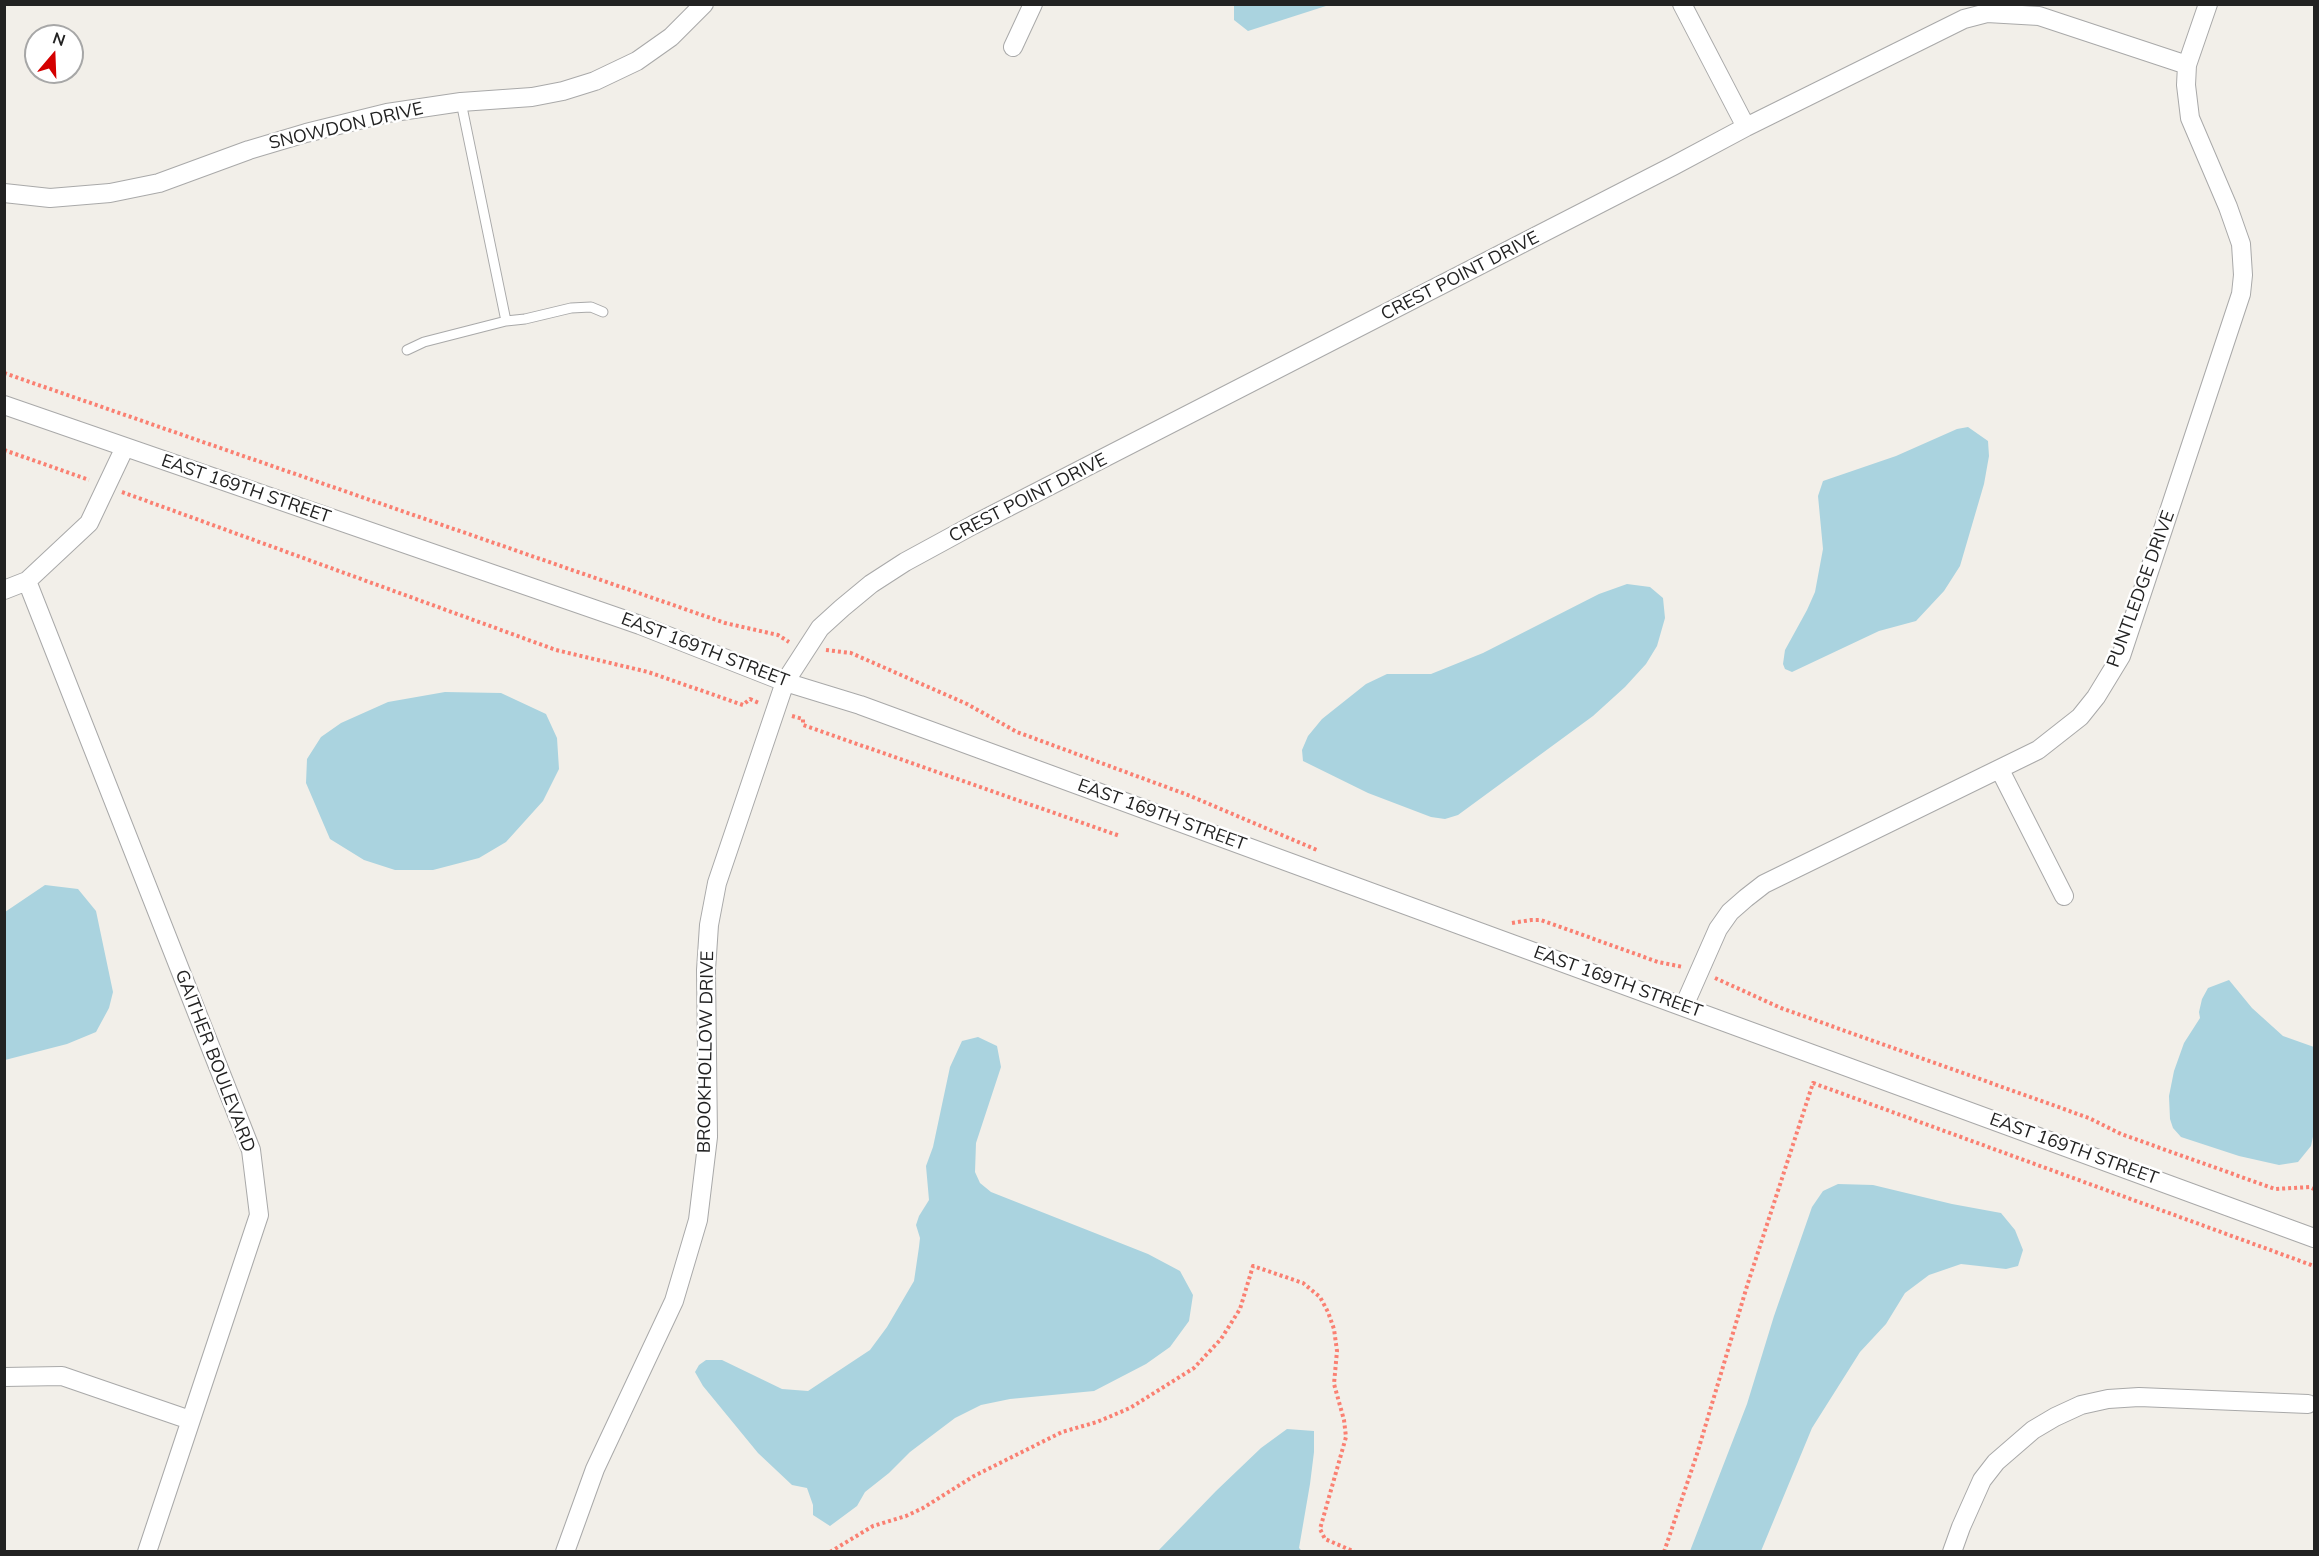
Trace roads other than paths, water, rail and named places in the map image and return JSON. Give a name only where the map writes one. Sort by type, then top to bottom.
[{"type":"street","name":"SNOWDON DRIVE","points":[[4,193],[50,198],[110,193],[159,183],[249,150],[315,130],[387,113],[461,102],[532,97],[563,91],[621,70],[654,50],[671,37],[704,4]]},
{"type":"street","points":[[1013,47],[1033,4]]},
{"type":"street","points":[[1682,4],[1746,127]]},
{"type":"street","name":"PUNTLEDGE DRIVE","points":[[1684,1006],[1718,929],[1730,912],[1764,885],[2038,750],[2080,717],[2096,698],[2121,656],[2238,308],[2243,275],[2241,244],[2228,207],[2190,118],[2186,85],[2187,65],[2208,4]]},
{"type":"street","name":"CREST POINT DRIVE","points":[[785,682],[820,628],[871,584],[904,562],[1944,27],[1987,13],[2039,16],[2187,65]]},
{"type":"street","name":"EAST 169TH STREET","points":[[4,405],[651,628],[785,682],[871,709],[2314,1238]]},
{"type":"street","points":[[4,590],[27,582],[89,523],[125,447]]},
{"type":"street","name":"GAITHER BOULEVARD","points":[[27,582],[251,1150],[259,1215],[147,1551]]},
{"type":"street","name":"BROOKHOLLOW DRIVE","points":[[565,1551],[594,1469],[674,1301],[698,1220],[708,1137],[706,970],[709,925],[717,883],[785,682]]},
{"type":"street","points":[[2000,770],[2064,896]]},
{"type":"street","points":[[4,1377],[62,1376],[190,1420]]},
{"type":"street","points":[[1952,1551],[1982,1480],[1996,1462],[2033,1430],[2081,1405],[2108,1399],[2139,1397],[2308,1404]]},
{"type":"lane","points":[[461,102],[506,321]]},
{"type":"lane","points":[[407,350],[424,342],[506,321],[571,308],[591,307],[603,312]]},
{"type":"water","points":[[1234,4],[1329,5],[1248,31],[1234,20]]},
{"type":"water","points":[[1968,427],[1988,441],[1989,456],[1984,484],[1960,566],[1944,591],[1916,621],[1879,631],[1792,672],[1785,669],[1783,664],[1785,650],[1815,592],[1823,549],[1818,496],[1823,481],[1896,456],[1957,429]]},
{"type":"water","points":[[1627,584],[1650,587],[1663,598],[1665,618],[1657,646],[1646,664],[1593,716],[1458,815],[1445,819],[1431,817],[1368,793],[1303,761],[1302,750],[1308,736],[1322,719],[1366,684],[1387,674],[1431,674],[1483,653],[1599,594]]},
{"type":"water","points":[[445,692],[501,693],[546,714],[557,738],[559,769],[543,801],[506,842],[479,858],[433,870],[395,870],[364,860],[330,839],[306,783],[307,759],[321,737],[341,723],[388,702]]},
{"type":"water","points":[[45,885],[78,889],[96,911],[113,992],[109,1008],[96,1032],[67,1044],[5,1060],[5,912]]},
{"type":"water","points":[[2229,980],[2252,1008],[2283,1036],[2314,1047],[2314,1132],[2311,1146],[2298,1162],[2279,1165],[2239,1156],[2181,1137],[2173,1128],[2170,1119],[2169,1096],[2174,1071],[2184,1043],[2200,1018],[2202,999],[2208,988]]},
{"type":"water","points":[[978,1037],[997,1046],[1001,1067],[976,1143],[975,1172],[980,1183],[991,1192],[1148,1254],[1180,1271],[1193,1295],[1189,1321],[1170,1347],[1146,1364],[1094,1391],[1010,1399],[981,1405],[955,1418],[910,1452],[865,1492],[857,1506],[830,1526],[813,1515],[813,1505],[807,1488],[792,1485],[758,1453],[703,1386],[695,1372],[706,1360],[722,1360],[782,1389],[808,1391],[870,1350],[887,1327],[914,1281],[920,1238],[916,1225],[929,1200],[926,1166],[933,1147],[950,1067],[962,1041]]},
{"type":"water","points":[[1838,1184],[1873,1185],[2001,1213],[2015,1230],[2023,1250],[2018,1266],[2006,1269],[1961,1264],[1929,1275],[1905,1293],[1886,1324],[1860,1352],[1812,1428],[1761,1551],[1690,1551],[1747,1404],[1774,1316],[1812,1207],[1823,1191]]},
{"type":"water","points":[[1287,1429],[1314,1431],[1310,1484],[1299,1548],[1302,1551],[1158,1551],[1261,1448]]}]
